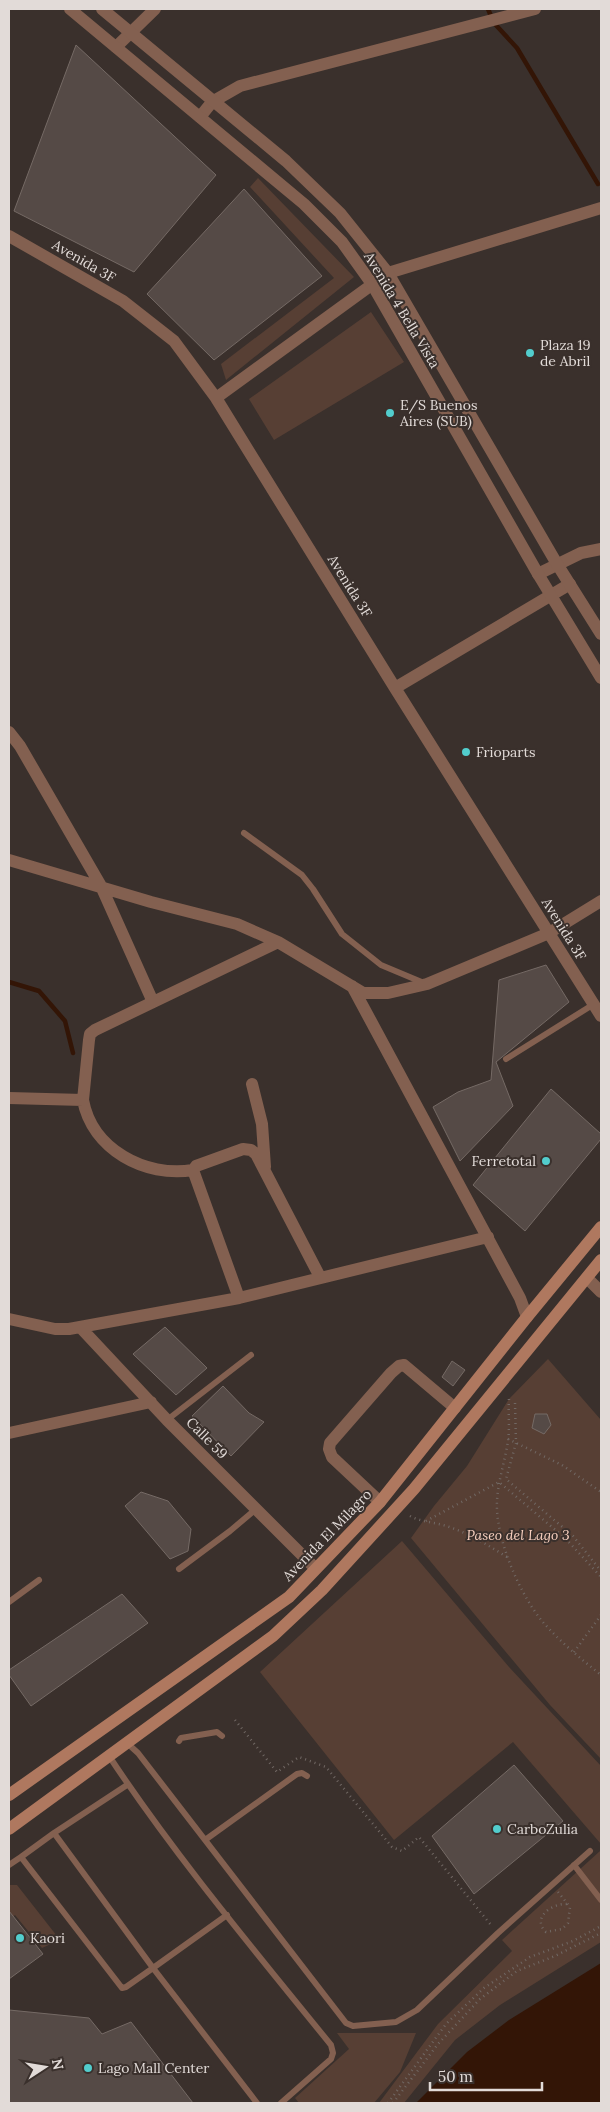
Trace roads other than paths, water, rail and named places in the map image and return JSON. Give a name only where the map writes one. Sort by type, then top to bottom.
[{"type":"main road","name":"Avenida El Milagro","points":[[9,1795],[289,1597],[380,1502],[601,1227]]},
{"type":"main road","points":[[9,1829],[273,1636],[322,1590],[414,1489],[601,1260]]},
{"type":"street","name":"Avenida 4 Bella Vista","points":[[70,9],[304,204],[342,242],[372,284],[550,595],[601,678]]},
{"type":"street","name":"Avenida 4 Bella Vista","points":[[102,9],[212,102],[286,161],[340,213],[388,273],[557,564],[601,634]]},
{"type":"street","points":[[116,47],[155,9]]},
{"type":"street","points":[[200,117],[212,102],[240,86],[499,13],[535,9]]},
{"type":"street","points":[[216,398],[388,273],[601,208]]},
{"type":"street","name":"Avenida 3F","points":[[9,236],[123,301],[174,341],[216,398],[601,1016]]},
{"type":"street","points":[[538,574],[581,553],[601,549]]},
{"type":"street","points":[[395,688],[570,584]]},
{"type":"street","points":[[9,732],[20,746],[101,886],[153,1002]]},
{"type":"street","points":[[9,860],[151,902],[238,924],[278,942],[364,993],[388,993],[427,984],[549,933],[601,901]]},
{"type":"street","points":[[278,942],[90,1034],[83,1100],[86,1114],[103,1140],[130,1162],[161,1171],[181,1172],[193,1170],[196,1166],[243,1149],[251,1150],[256,1154],[266,1172],[320,1277]]},
{"type":"street","points":[[352,986],[520,1298],[527,1317]]},
{"type":"street","points":[[252,1084],[262,1124],[266,1172]]},
{"type":"street","points":[[9,1098],[83,1100]]},
{"type":"street","points":[[193,1170],[239,1298]]},
{"type":"street","points":[[9,1319],[55,1329],[80,1327],[239,1298],[488,1238]]},
{"type":"street","points":[[587,1278],[601,1292]]},
{"type":"street","name":"Calle 59","points":[[80,1327],[167,1420],[315,1568]]},
{"type":"street","points":[[380,1502],[332,1457],[329,1449],[330,1442],[391,1373],[404,1364],[455,1408]]},
{"type":"street","points":[[9,1433],[151,1402]]},
{"type":"lane","points":[[244,833],[302,875],[314,889],[342,934],[381,965],[427,984]]},
{"type":"lane","points":[[506,1060],[594,1004]]},
{"type":"lane","points":[[167,1420],[251,1355]]},
{"type":"lane","points":[[179,1569],[256,1509]]},
{"type":"lane","points":[[9,1602],[39,1580]]},
{"type":"lane","points":[[179,1741],[181,1738],[211,1732],[217,1732],[222,1736]]},
{"type":"lane","points":[[127,1742],[138,1752],[346,2023],[353,2026],[396,2022],[417,2010],[498,1933],[590,1851]]},
{"type":"lane","points":[[109,1756],[128,1785],[226,1915],[331,2045],[333,2053],[331,2059],[281,2103]]},
{"type":"lane","points":[[205,1840],[297,1774],[302,1773],[306,1776]]},
{"type":"lane","points":[[9,1864],[128,1785]]},
{"type":"lane","points":[[54,1833],[153,1968],[257,2103]]},
{"type":"lane","points":[[21,1857],[122,1988],[226,1915]]},
{"type":"lane","points":[[574,1865],[601,1900]]},
{"type":"waterway","points":[[488,9],[494,23],[517,48],[598,184]]},
{"type":"waterway","points":[[9,982],[39,991],[65,1021],[73,1053]]},
{"type":"place","name":"Plaza 19 de Abril","points":[[530,353]]},
{"type":"place","name":"E/S Buenos Aires (SUB)","points":[[390,413]]},
{"type":"place","name":"Frioparts","points":[[466,752]]},
{"type":"place","name":"Ferretotal","points":[[546,1161]]},
{"type":"place","name":"CarboZulia","points":[[497,1829]]},
{"type":"place","name":"Kaori","points":[[20,1938]]},
{"type":"place","name":"Lago Mall Center","points":[[88,2068]]},
{"type":"park label","name":"Paseo del Lago 3","points":[[518,1535]]}]
